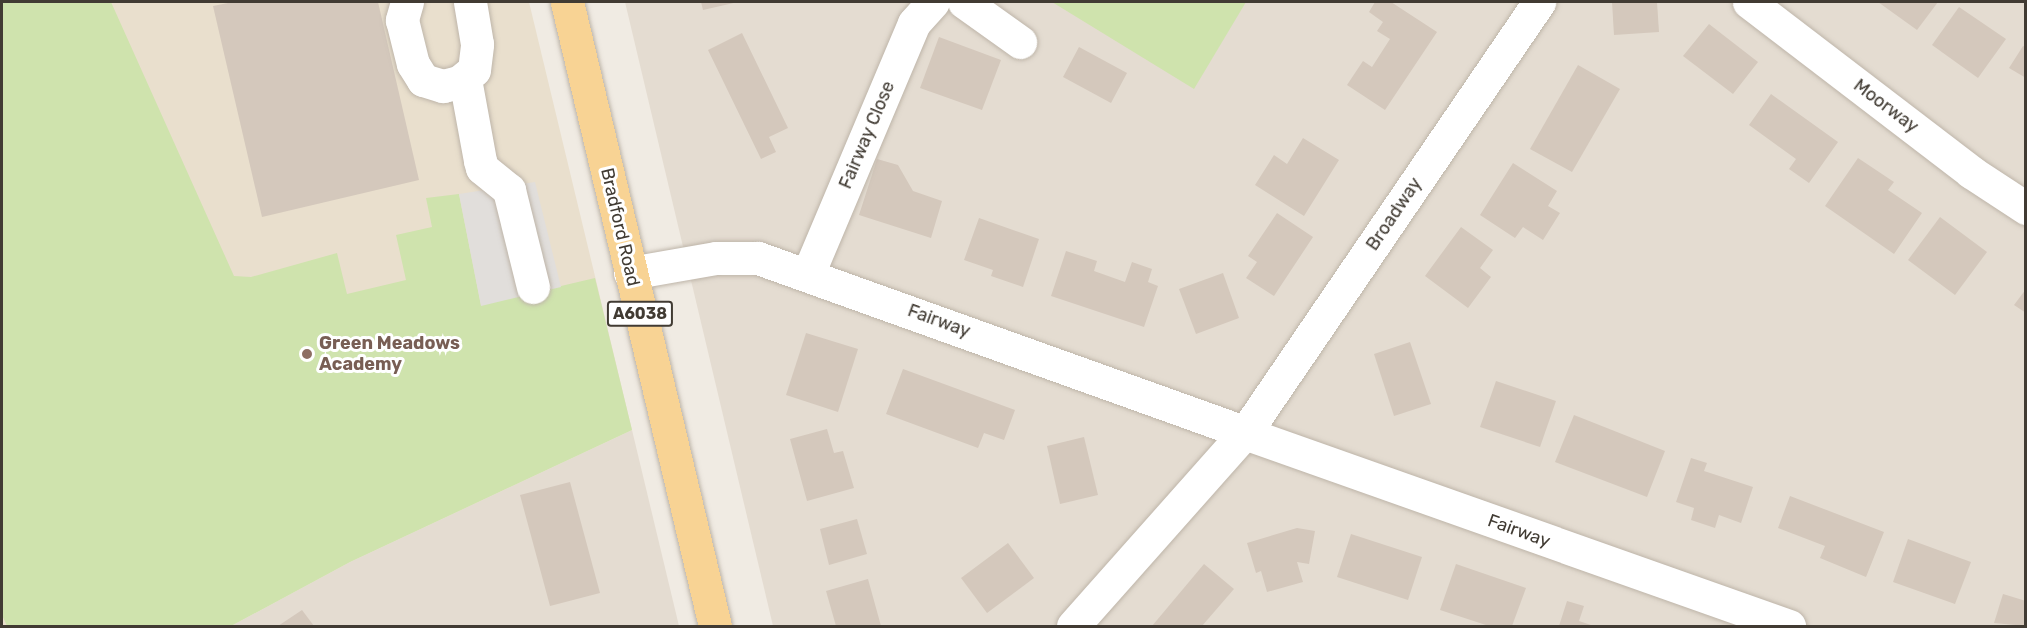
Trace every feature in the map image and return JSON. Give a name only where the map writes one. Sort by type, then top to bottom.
[{"type":"main road","name":"Bradford Road","points":[[567,2],[715,627]]},
{"type":"street","points":[[407,2],[403,30],[418,75],[433,85],[443,86],[465,79],[474,70],[477,60],[470,2]]},
{"type":"street","name":"Fairway Close","points":[[808,274],[914,23],[933,2]]},
{"type":"street","points":[[964,2],[1020,42]]},
{"type":"street","name":"Broadway","points":[[1073,627],[1245,433],[1539,2]]},
{"type":"street","name":"Moorway","points":[[1749,2],[1971,172],[2025,208]]},
{"type":"street","points":[[465,79],[480,161],[509,190],[533,287]]},
{"type":"street","name":"Fairway","points":[[630,273],[716,258],[758,258],[1789,627]]},
{"type":"shaded area","name":"Green Meadows Academy","points":[[2,2],[529,2],[632,430],[350,562],[231,626],[2,626]]},
{"type":"shaded area","points":[[625,2],[2025,2],[2025,626],[773,626]]},
{"type":"shaded area","points":[[535,182],[561,287],[481,306],[459,194]]},
{"type":"shaded area","points":[[632,430],[679,626],[231,626],[350,562]]},
{"type":"green space","name":"Green Meadows Academy","points":[[2,2],[111,2],[234,276],[251,277],[337,253],[347,294],[406,280],[396,235],[432,227],[426,198],[459,194],[481,305],[595,278],[632,430],[350,562],[231,626],[7,626],[2,615]]},
{"type":"green space","points":[[1052,2],[1246,2],[1194,89]]},
{"type":"building","points":[[233,2],[378,2],[419,180],[262,217],[213,6]]},
{"type":"building","points":[[701,2],[738,2],[703,10]]},
{"type":"building","points":[[1375,2],[1391,2],[1437,32],[1385,110],[1347,85],[1363,61],[1372,67],[1390,39],[1377,31],[1383,22],[1369,12]]},
{"type":"building","points":[[1612,2],[1657,2],[1659,32],[1614,35]]},
{"type":"building","points":[[1878,2],[1938,2],[1917,30]]},
{"type":"building","points":[[1959,7],[2006,39],[1978,78],[1932,45]]},
{"type":"building","points":[[1709,24],[1758,62],[1733,94],[1683,56]]},
{"type":"building","points":[[742,33],[788,128],[769,137],[776,152],[761,159],[708,50]]},
{"type":"building","points":[[939,37],[1001,60],[982,110],[920,88]]},
{"type":"building","points":[[2023,46],[2026,47],[2026,78],[2009,68]]},
{"type":"building","points":[[1079,47],[1127,73],[1111,103],[1063,77]]},
{"type":"building","points":[[1578,65],[1620,89],[1572,172],[1530,149]]},
{"type":"building","points":[[1771,94],[1838,142],[1809,183],[1789,169],[1796,159],[1749,125]]},
{"type":"building","points":[[1303,138],[1339,160],[1304,216],[1255,185],[1274,155],[1287,164]]},
{"type":"building","points":[[1858,158],[1894,182],[1888,190],[1922,213],[1894,254],[1825,206]]},
{"type":"building","points":[[877,159],[898,165],[913,191],[942,201],[931,238],[859,215]]},
{"type":"building","points":[[1513,163],[1557,191],[1548,206],[1560,213],[1543,240],[1523,227],[1515,238],[1480,215]]},
{"type":"building","points":[[1277,213],[1313,237],[1274,296],[1246,278],[1257,262],[1248,256]]},
{"type":"building","points":[[1940,217],[1987,252],[1955,295],[1908,260]]},
{"type":"building","points":[[979,218],[1039,239],[1023,287],[991,276],[993,270],[964,260]]},
{"type":"building","points":[[1461,227],[1493,250],[1480,268],[1491,277],[1468,308],[1425,276]]},
{"type":"building","points":[[1066,251],[1097,261],[1094,271],[1125,282],[1132,262],[1152,269],[1148,282],[1158,286],[1144,327],[1051,296]]},
{"type":"building","points":[[1223,273],[1239,318],[1196,334],[1179,289]]},
{"type":"building","points":[[2026,289],[2026,313],[2014,305]]},
{"type":"building","points":[[806,333],[858,349],[838,412],[786,395]]},
{"type":"building","points":[[1410,342],[1431,404],[1394,416],[1374,354]]},
{"type":"building","points":[[903,369],[1015,410],[1004,440],[984,433],[978,448],[886,414]]},
{"type":"building","points":[[1496,381],[1556,401],[1540,447],[1480,427]]},
{"type":"building","points":[[1574,415],[1665,451],[1647,497],[1555,462]]},
{"type":"building","points":[[827,429],[834,453],[843,451],[854,488],[807,501],[790,439]]},
{"type":"building","points":[[1084,437],[1098,495],[1060,504],[1047,446]]},
{"type":"building","points":[[1691,458],[1707,463],[1704,471],[1753,487],[1741,523],[1719,515],[1715,528],[1691,520],[1694,508],[1676,502]]},
{"type":"building","points":[[570,482],[600,593],[550,606],[520,495]]},
{"type":"building","points":[[1790,496],[1884,532],[1866,577],[1820,558],[1825,546],[1778,528]]},
{"type":"building","points":[[857,519],[867,554],[829,565],[820,529]]},
{"type":"building","points":[[1297,528],[1315,531],[1309,564],[1297,562],[1303,582],[1267,592],[1261,571],[1256,573],[1247,543]]},
{"type":"building","points":[[1351,534],[1422,557],[1408,600],[1337,577]]},
{"type":"building","points":[[1908,539],[1971,562],[1955,604],[1893,582]]},
{"type":"building","points":[[1008,543],[1034,578],[987,613],[961,578]]},
{"type":"building","points":[[1204,564],[1234,589],[1202,626],[1152,626]]},
{"type":"building","points":[[1456,564],[1526,588],[1512,626],[1489,626],[1440,610]]},
{"type":"building","points":[[868,579],[881,626],[836,626],[826,591]]},
{"type":"building","points":[[2003,594],[2026,601],[2026,626],[1994,623]]},
{"type":"building","points":[[1567,601],[1584,606],[1579,621],[1594,626],[1559,626]]},
{"type":"building","points":[[302,610],[314,626],[278,626]]},
{"type":"place","name":"Green Meadows Academy","points":[[307,354]]}]
